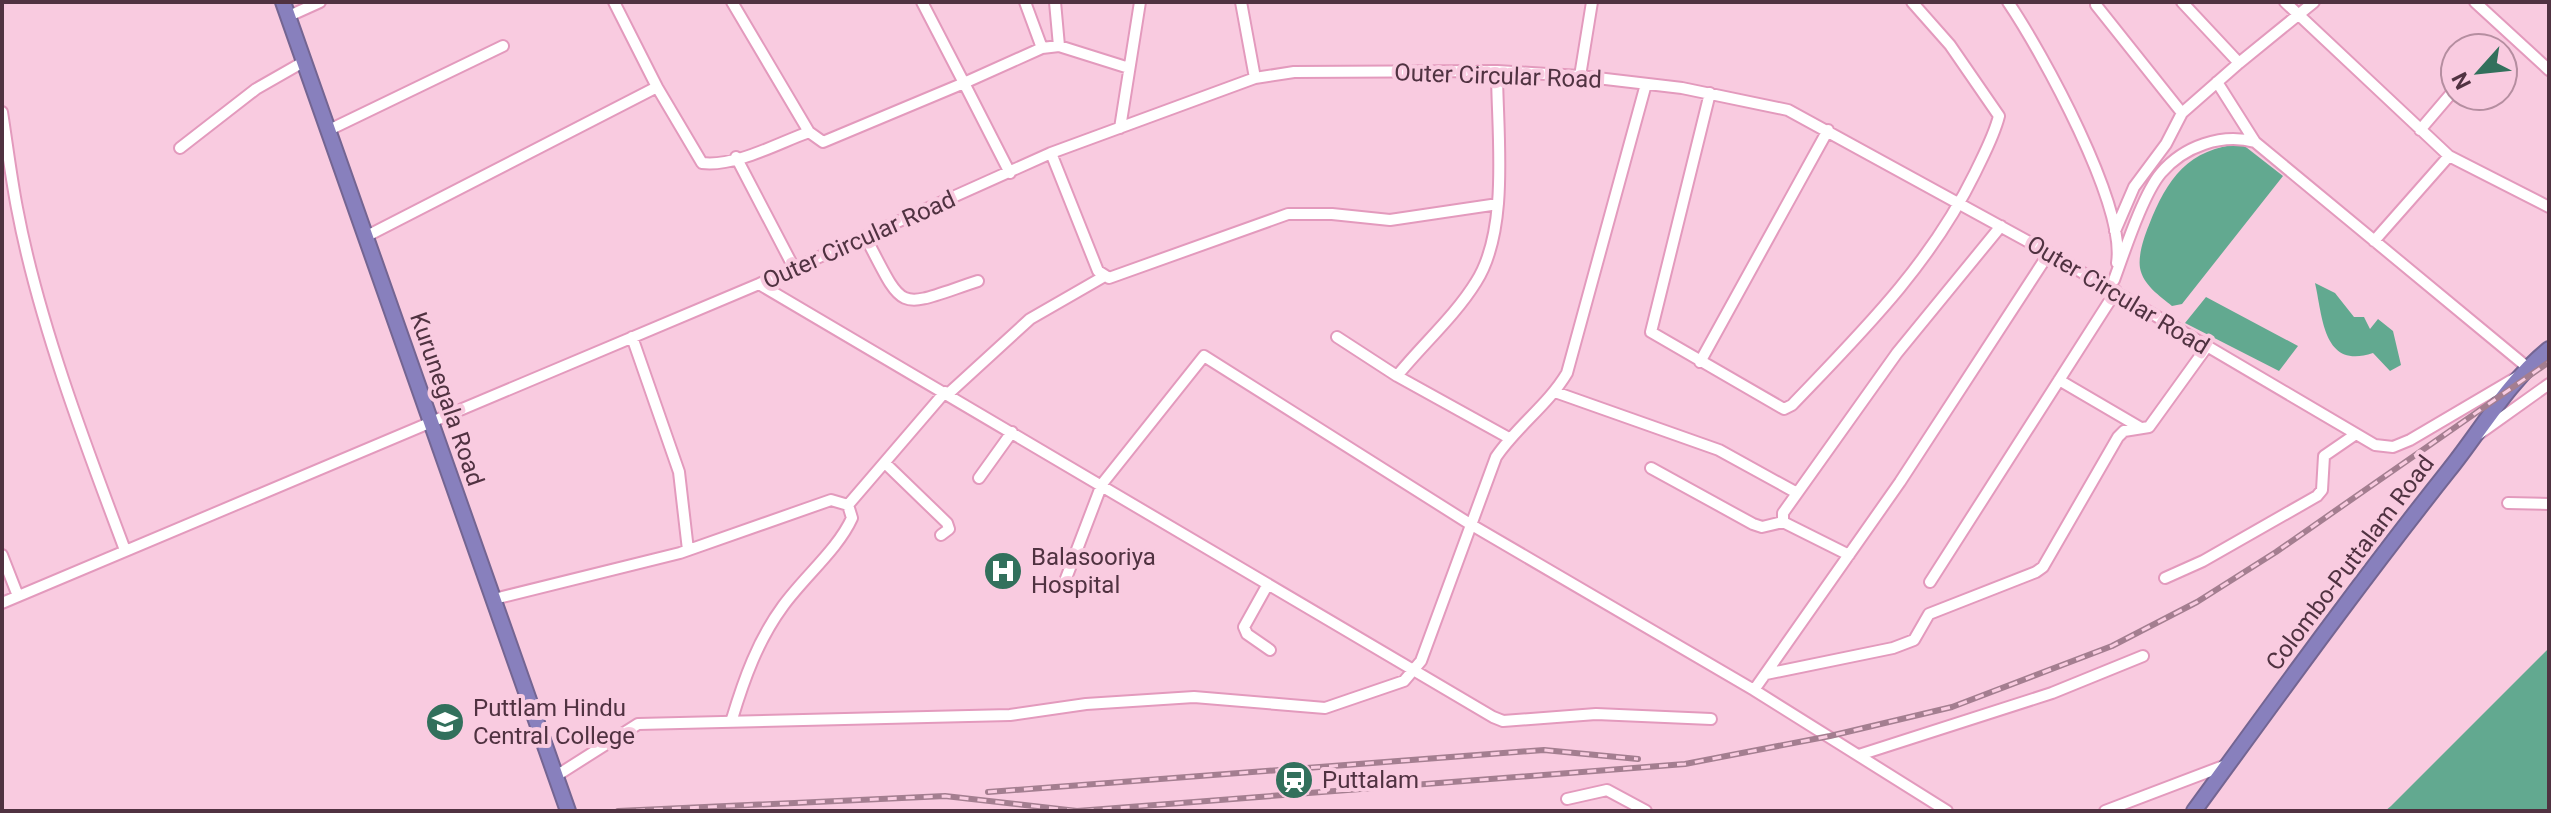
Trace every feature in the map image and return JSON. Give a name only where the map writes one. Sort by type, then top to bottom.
[{"type":"highway","name":"Kurunegala Road","points":[[286,9],[568,811]]},
{"type":"highway","name":"Colombo-Puttalam Road","points":[[2194,811],[2348,598],[2475,437],[2508,387],[2549,349]]},
{"type":"street","points":[[286,9],[320,2]]},
{"type":"street","points":[[614,2],[657,87],[702,163],[713,164],[809,132]]},
{"type":"street","points":[[732,2],[809,132],[823,142],[1042,48],[1059,46],[1129,68]]},
{"type":"street","points":[[922,2],[1010,173]]},
{"type":"street","points":[[1025,2],[1042,48]]},
{"type":"street","points":[[1055,2],[1059,46]]},
{"type":"street","points":[[1120,128],[1140,2]]},
{"type":"street","points":[[1241,2],[1255,78]]},
{"type":"street","points":[[1580,76],[1592,2]]},
{"type":"street","points":[[1710,93],[1689,186],[1650,325],[1654,335],[1784,409],[1789,408],[1897,296],[1960,203],[1996,130],[1999,116],[1950,45],[1912,2]]},
{"type":"street","points":[[2008,2],[2059,89],[2081,135],[2115,231],[2118,255],[2113,286]]},
{"type":"street","points":[[2182,2],[2239,63]]},
{"type":"street","points":[[2285,2],[2449,156],[2549,207]]},
{"type":"street","points":[[2115,231],[2134,187],[2166,144],[2182,113],[2314,2]]},
{"type":"street","points":[[2475,2],[2549,70]]},
{"type":"street","points":[[2096,5],[2182,113]]},
{"type":"street","points":[[329,130],[503,46]]},
{"type":"street","points":[[180,148],[256,89],[305,61]]},
{"type":"street","points":[[1397,376],[1477,282],[1492,243],[1498,204],[1497,71]]},
{"type":"street","name":"Outer Circular Road","points":[[2,603],[759,284],[1051,153],[1255,78],[1294,72],[1497,71],[1580,76],[1710,93],[1788,110],[2113,286],[2206,348],[2375,445],[2393,447],[2524,371]]},
{"type":"street","points":[[2217,82],[2255,142],[2445,296],[2524,371]]},
{"type":"street","points":[[556,776],[623,730],[638,724],[732,719],[1010,715],[1086,704],[1194,697],[1325,708],[1404,681],[1415,671],[1496,457],[1509,438],[1555,392],[1567,373],[1646,84]]},
{"type":"street","points":[[367,236],[657,87]]},
{"type":"street","points":[[2420,130],[2439,108]]},
{"type":"street","points":[[2,112],[17,211],[47,321],[85,443],[125,550]]},
{"type":"street","points":[[1700,362],[1828,130]]},
{"type":"street","points":[[1930,582],[2059,380],[2113,286],[2160,174],[2189,151],[2236,137],[2255,142]]},
{"type":"street","points":[[2166,144],[2189,151]]},
{"type":"street","points":[[1051,153],[1103,277]]},
{"type":"street","points":[[2374,241],[2449,156]]},
{"type":"street","points":[[736,157],[794,268]]},
{"type":"street","points":[[848,505],[947,393],[1030,319],[1103,277],[1109,278],[1288,214],[1332,214],[1390,220],[1498,204]]},
{"type":"street","points":[[1783,522],[1783,513],[1897,353],[2001,226]]},
{"type":"street","points":[[866,238],[896,294],[905,300],[916,302],[978,281]]},
{"type":"street","points":[[1754,690],[1849,555],[2049,253]]},
{"type":"street","points":[[759,284],[1503,721],[1596,714],[1711,719]]},
{"type":"street","points":[[632,337],[679,472],[688,550]]},
{"type":"street","points":[[1337,337],[1397,376],[1509,438]]},
{"type":"street","points":[[1766,674],[1893,648],[1914,640],[1929,614],[2043,567],[2118,437],[2124,431],[2142,429],[2155,419],[2206,348]]},
{"type":"street","points":[[1065,581],[1102,484],[1204,356],[1470,524],[1754,690],[1947,811]]},
{"type":"street","points":[[2059,380],[2142,429]]},
{"type":"street","points":[[2475,437],[2549,384]]},
{"type":"street","points":[[1555,392],[1719,450],[1797,493]]},
{"type":"street","points":[[979,478],[1012,432]]},
{"type":"street","points":[[2165,578],[2203,561],[2317,496],[2322,490],[2324,456],[2356,434]]},
{"type":"street","points":[[886,464],[947,523],[949,529],[941,535]]},
{"type":"street","points":[[1651,468],[1753,524],[1762,527],[1783,522],[1849,555]]},
{"type":"street","points":[[494,599],[688,550],[831,500],[848,505]]},
{"type":"street","points":[[2508,503],[2549,504]]},
{"type":"street","points":[[732,719],[748,669],[781,609],[818,561],[844,534],[852,518],[848,505]]},
{"type":"street","points":[[2,555],[18,596]]},
{"type":"street","points":[[1268,584],[1244,627],[1247,634],[1270,650]]},
{"type":"street","points":[[1859,755],[2038,698],[2143,656]]},
{"type":"street","points":[[2105,811],[2228,764]]},
{"type":"street","points":[[1567,799],[1607,790],[1646,811]]},
{"type":"shaded area","points":[[2242,144],[2283,176],[2182,304],[2172,306],[2148,285],[2140,268],[2142,246],[2156,208],[2172,180],[2194,159],[2223,147]]},
{"type":"shaded area","points":[[2315,283],[2335,293],[2354,317],[2364,317],[2370,329],[2378,319],[2393,331],[2401,365],[2390,371],[2373,353],[2356,356],[2344,354],[2335,348],[2324,325]]},
{"type":"shaded area","points":[[2206,297],[2298,346],[2279,371],[2185,323]]},
{"type":"shaded area","points":[[2549,648],[2549,811],[2385,811],[2391,806]]},
{"type":"railway","points":[[618,811],[945,796],[1077,811],[1685,764],[1830,736],[1952,707],[2112,646],[2197,602],[2276,552],[2549,362]]},
{"type":"railway","points":[[988,792],[1544,750],[1638,759]]},
{"type":"place","name":"Balasooriya Hospital","points":[[1003,571]]},
{"type":"place","name":"Puttlam Hindu Central College","points":[[445,722]]},
{"type":"place","name":"Puttalam","points":[[1294,780]]}]
